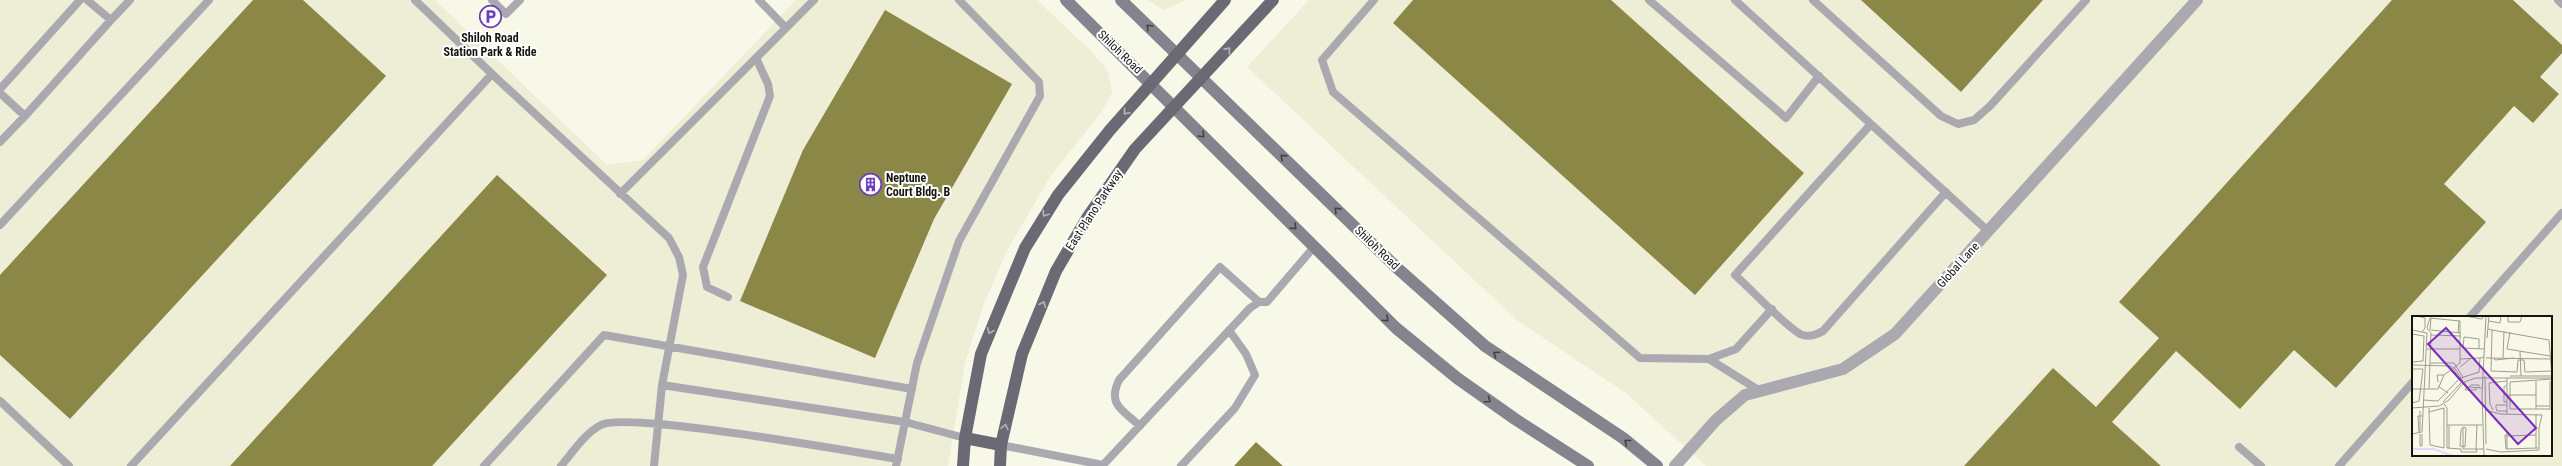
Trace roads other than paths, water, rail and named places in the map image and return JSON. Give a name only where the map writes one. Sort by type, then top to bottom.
[{"type":"main road","name":"Shiloh Road","points":[[1066,0],[1151,82],[1174,108],[1396,328],[1457,378],[1588,466]]},
{"type":"main road","name":"Shiloh Road","points":[[1121,0],[1396,267],[1485,346],[1623,438],[1657,466]]},
{"type":"main road","points":[[963,466],[965,438],[981,354],[1025,248],[1058,195],[1151,82],[1225,0]]},
{"type":"main road","name":"East Plano Parkway","points":[[1000,466],[1001,445],[1022,354],[1056,271],[1092,210],[1135,149],[1273,0]]},
{"type":"main road","points":[[965,438],[1001,445]]},
{"type":"street","name":"Global Lane","points":[[1675,466],[1716,420],[1745,395],[1843,369],[1895,334],[2197,0]]},
{"type":"lane","points":[[0,89],[80,0]]},
{"type":"lane","points":[[87,0],[111,20]]},
{"type":"lane","points":[[0,142],[130,0]]},
{"type":"lane","points":[[0,226],[209,0]]},
{"type":"lane","points":[[415,0],[620,194],[669,238],[680,257],[683,275],[682,291],[668,346],[662,385],[654,466]]},
{"type":"lane","points":[[492,0],[506,14],[520,0]]},
{"type":"lane","points":[[759,0],[786,28]]},
{"type":"lane","points":[[620,194],[814,0]]},
{"type":"lane","points":[[560,466],[601,425],[612,422],[658,423],[897,462],[917,363],[959,241],[1040,96],[1039,82],[959,0]]},
{"type":"lane","points":[[1374,0],[1322,60],[1333,92],[1640,358],[1709,359],[1736,349],[1772,309]]},
{"type":"lane","points":[[1649,0],[1786,118],[1819,76]]},
{"type":"lane","points":[[1735,0],[1988,231]]},
{"type":"lane","points":[[1813,0],[1941,116],[1958,124],[1974,120],[1990,106],[2086,0]]},
{"type":"lane","points":[[2558,0],[2562,4]]},
{"type":"lane","points":[[728,297],[707,287],[703,267],[770,96],[768,84],[756,58]]},
{"type":"lane","points":[[131,466],[492,74]]},
{"type":"lane","points":[[0,93],[25,116]]},
{"type":"lane","points":[[1871,124],[1735,275],[1772,309],[1800,334],[1812,336],[1823,331],[1946,192]]},
{"type":"lane","points":[[2471,316],[2562,213]]},
{"type":"lane","points":[[1001,445],[1103,466],[1250,308],[1259,302],[1267,302],[1314,247]]},
{"type":"lane","points":[[1140,426],[1115,403],[1113,392],[1119,380],[1220,267],[1259,302]]},
{"type":"lane","points":[[1181,466],[1235,408],[1255,375],[1246,354],[1229,330]]},
{"type":"lane","points":[[484,466],[604,335],[912,389]]},
{"type":"lane","points":[[1709,359],[1760,391]]},
{"type":"lane","points":[[2339,466],[2412,383]]},
{"type":"lane","points":[[662,385],[905,422],[965,438]]},
{"type":"lane","points":[[0,401],[69,466]]},
{"type":"lane","points":[[2239,447],[2261,466]]},
{"type":"place","name":"Shiloh Road Station Park & Ride","points":[[490,17]]},
{"type":"place","name":"Neptune Court Bldg. B","points":[[871,185]]}]
